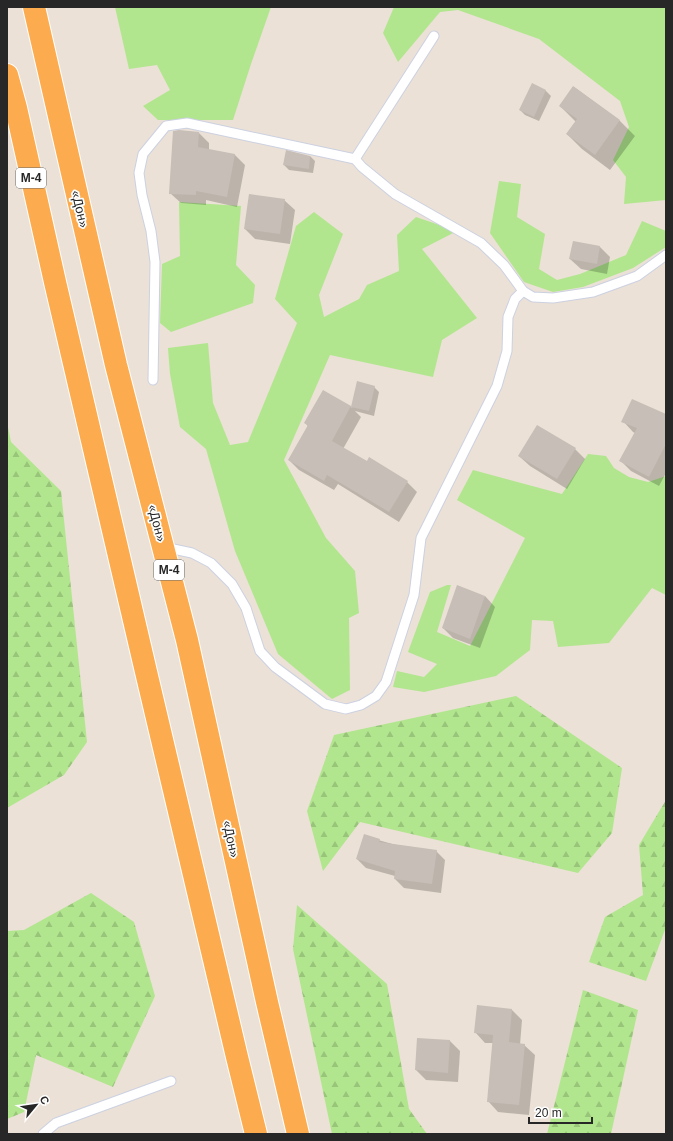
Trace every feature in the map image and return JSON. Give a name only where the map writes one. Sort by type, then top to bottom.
[{"type":"highway","name":"«Дон»","points":[[34,7],[116,365],[187,640],[267,1002],[298,1134]]},
{"type":"highway","name":"М-4","points":[[7,75],[16,108],[55,282],[256,1134]]},
{"type":"lane","points":[[354,159],[434,36]]},
{"type":"lane","points":[[153,380],[155,262],[151,231],[138,173],[143,154],[166,126],[187,123],[354,159],[395,194],[482,243],[504,265],[523,291],[532,297],[553,298],[593,292],[637,276],[666,255]]},
{"type":"lane","points":[[163,547],[192,553],[211,563],[232,584],[246,608],[260,651],[275,667],[325,704],[346,709],[361,705],[376,696],[386,682],[414,595],[421,538],[497,386],[507,351],[508,317],[515,298],[523,291]]},
{"type":"lane","points":[[43,1134],[56,1123],[171,1081]]},
{"type":"green space","points":[[115,7],[271,7],[233,120],[158,120],[143,106],[170,90],[157,65],[129,69]]},
{"type":"green space","points":[[394,7],[666,7],[666,200],[624,204],[626,177],[613,160],[629,127],[620,101],[539,39],[458,10],[440,12],[398,62],[383,33]]},
{"type":"green space","points":[[499,181],[521,184],[517,217],[545,234],[539,269],[557,280],[580,274],[626,255],[642,221],[666,231],[666,247],[633,268],[583,287],[553,292],[524,282],[490,233]]},
{"type":"green space","points":[[179,202],[241,206],[236,265],[255,285],[253,303],[171,332],[160,323],[162,264],[180,256]]},
{"type":"green space","points":[[314,212],[343,234],[319,295],[324,317],[359,299],[367,285],[399,271],[397,235],[416,217],[457,231],[422,249],[477,318],[442,340],[433,377],[330,355],[284,460],[326,538],[355,571],[359,613],[349,618],[350,690],[332,699],[278,654],[235,551],[206,449],[180,427],[170,374],[168,348],[208,343],[213,403],[230,445],[248,442],[297,323],[275,299],[296,226]]},
{"type":"green space","points":[[7,422],[11,442],[61,491],[87,742],[64,775],[7,808]]},
{"type":"green space","points":[[588,454],[606,456],[614,468],[629,477],[648,482],[666,476],[666,595],[652,588],[609,643],[558,647],[553,621],[532,620],[530,650],[496,676],[424,692],[393,687],[397,671],[424,677],[437,664],[408,652],[430,592],[447,585],[451,585],[437,632],[470,646],[525,538],[457,500],[473,470],[562,494]]},
{"type":"green space","points":[[516,696],[622,768],[612,833],[578,873],[360,822],[323,871],[307,811],[334,735]]},
{"type":"green space","points":[[666,800],[666,927],[646,981],[589,962],[605,917],[643,895],[639,845]]},
{"type":"green space","points":[[91,893],[134,922],[155,996],[113,1087],[36,1055],[24,1112],[7,1119],[7,931],[24,930]]},
{"type":"green space","points":[[297,905],[387,984],[409,1109],[427,1134],[332,1134],[293,949]]},
{"type":"green space","points":[[583,990],[638,1010],[611,1134],[547,1134]]},
{"type":"building","points":[[532,83],[546,90],[534,117],[519,110]]},
{"type":"building","points":[[573,86],[620,120],[595,155],[566,134],[577,119],[559,106]]},
{"type":"building","points":[[179,130],[199,132],[198,147],[235,154],[227,197],[196,191],[196,195],[169,194],[173,131]]},
{"type":"building","points":[[286,150],[310,156],[309,169],[283,165]]},
{"type":"building","points":[[249,194],[285,199],[280,234],[244,229]]},
{"type":"building","points":[[573,241],[600,246],[597,264],[569,259]]},
{"type":"building","points":[[357,381],[375,386],[369,411],[351,407]]},
{"type":"building","points":[[323,390],[351,406],[332,441],[367,461],[369,457],[408,481],[389,512],[327,475],[324,481],[288,460],[308,425],[304,423]]},
{"type":"building","points":[[632,399],[666,414],[666,444],[649,477],[619,461],[637,428],[621,422]]},
{"type":"building","points":[[537,425],[576,448],[557,479],[518,456]]},
{"type":"building","points":[[457,585],[485,596],[470,639],[442,628]]},
{"type":"building","points":[[364,834],[380,839],[379,842],[437,850],[432,884],[394,879],[395,871],[356,859]]},
{"type":"building","points":[[477,1005],[512,1009],[509,1042],[525,1044],[519,1105],[487,1102],[493,1035],[474,1033]]},
{"type":"building","points":[[417,1038],[450,1040],[448,1073],[415,1070]]}]
